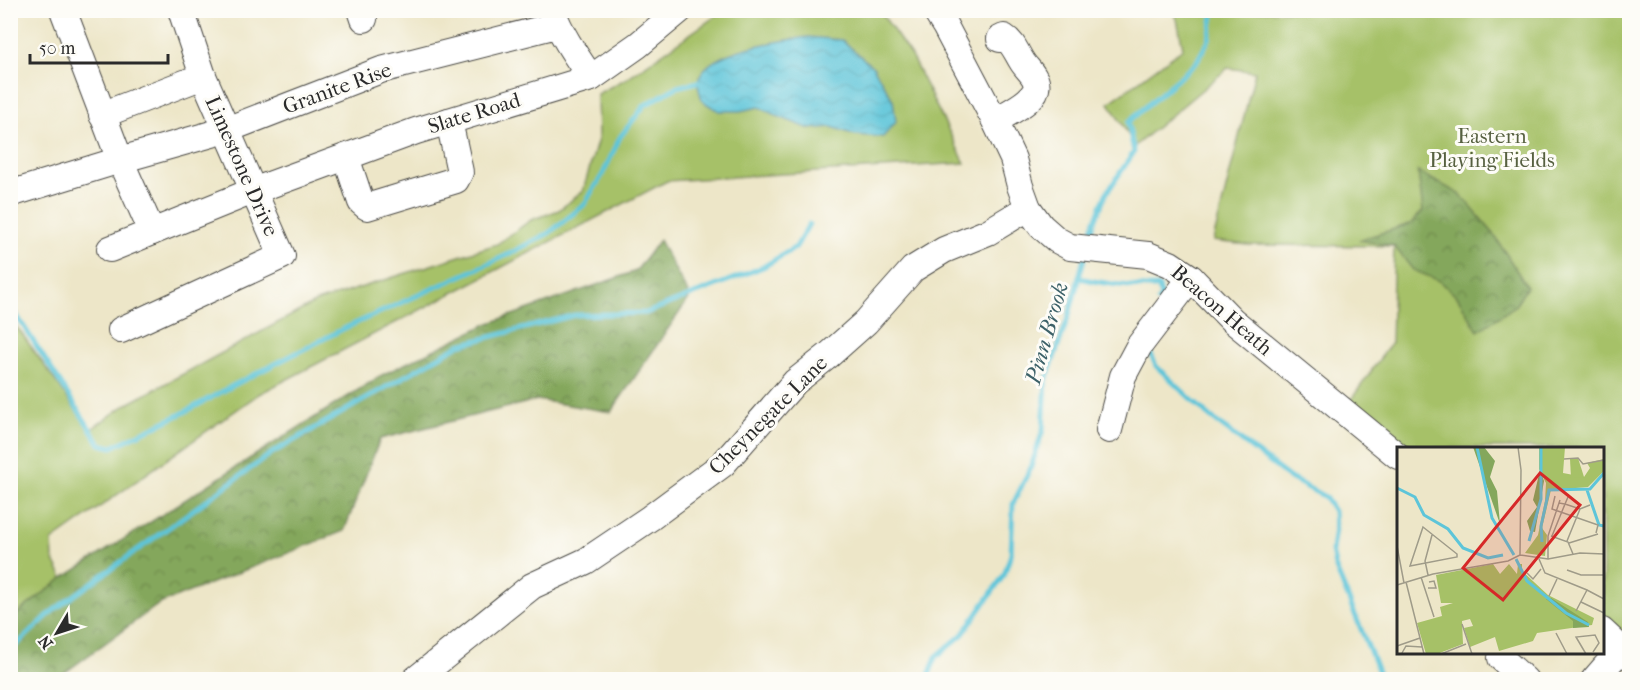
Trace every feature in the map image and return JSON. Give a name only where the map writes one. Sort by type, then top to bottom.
[{"type":"street","points":[[63,10],[120,160],[152,232]]},
{"type":"street","name":"Limestone Drive","points":[[121,330],[282,256],[203,76],[181,10]]},
{"type":"street","name":"Slate Road","points":[[110,249],[253,191],[416,131],[591,78],[638,45],[680,10]]},
{"type":"street","points":[[935,10],[1013,159],[1028,208]]},
{"type":"street","points":[[554,18],[571,50],[591,78]]},
{"type":"street","name":"Granite Rise","points":[[16,192],[226,130],[381,70],[554,18]]},
{"type":"street","points":[[994,121],[1032,98],[1037,84],[1009,40],[1004,37],[1000,39]]},
{"type":"street","points":[[102,115],[203,76]]},
{"type":"street","points":[[346,157],[361,202],[367,207],[456,180],[460,172],[449,121]]},
{"type":"street","name":"Beacon Heath","points":[[1028,208],[1041,226],[1057,240],[1070,247],[1148,255],[1170,264],[1191,278],[1232,320],[1397,455]]},
{"type":"street","name":"Cheynegate Lane","points":[[415,680],[532,586],[586,561],[650,518],[723,464],[795,382],[866,321],[913,269],[944,250],[988,232],[1028,208]]},
{"type":"street","points":[[1109,430],[1123,376],[1144,339],[1191,278]]},
{"type":"street","points":[[1594,680],[1625,653],[1604,633]]},
{"type":"street","points":[[1501,658],[1525,680]]},
{"type":"green space","points":[[723,11],[880,11],[911,56],[965,163],[667,181],[259,394],[52,541],[53,559],[63,578],[11,618],[11,322],[20,331],[90,430],[124,406],[316,302],[497,244],[531,220],[559,210],[583,191],[598,139],[597,94],[627,78]]},
{"type":"green space","name":"Eastern Playing Fields","points":[[1172,11],[1629,11],[1629,643],[1604,620],[1604,447],[1402,447],[1348,404],[1391,343],[1394,246],[1248,245],[1213,241],[1255,72],[1228,68],[1135,146],[1109,103],[1183,48],[1177,19]]},
{"type":"green space","points":[[1418,172],[1460,194],[1493,233],[1527,287],[1515,306],[1478,331],[1458,298],[1440,281],[1413,270],[1394,246],[1359,240],[1410,224],[1423,211]]},
{"type":"green space","points":[[659,240],[690,297],[611,412],[537,400],[380,439],[344,531],[159,604],[56,679],[11,679],[11,618],[63,578],[382,375],[487,324],[636,271]]},
{"type":"water","points":[[808,37],[842,40],[874,68],[893,100],[896,122],[883,137],[855,135],[832,127],[810,129],[759,107],[740,111],[719,111],[702,101],[698,83],[703,71],[713,62],[727,55],[763,44]]},
{"type":"waterway","name":"Pinn Brook","points":[[1088,243],[1106,194],[1134,152],[1128,122],[1196,63],[1209,39],[1214,10]]},
{"type":"waterway","points":[[10,305],[100,444],[112,447],[183,413],[343,329],[505,256],[549,233],[584,205],[603,174],[620,137],[645,105],[677,87],[698,82]]},
{"type":"waterway","points":[[10,651],[54,610],[272,453],[459,345],[575,315],[646,313],[763,267],[796,247],[809,224]]},
{"type":"waterway","name":"Pinn Brook","points":[[927,680],[936,657],[963,634],[1004,575],[1011,554],[1013,504],[1031,467],[1043,430],[1046,381],[1069,315],[1085,255]]},
{"type":"waterway","points":[[1079,278],[1119,285],[1159,287],[1161,297],[1158,301]]},
{"type":"waterway","points":[[1148,347],[1156,366],[1209,416],[1290,478],[1325,497],[1334,511],[1335,529],[1332,550],[1335,566],[1381,680]]}]
